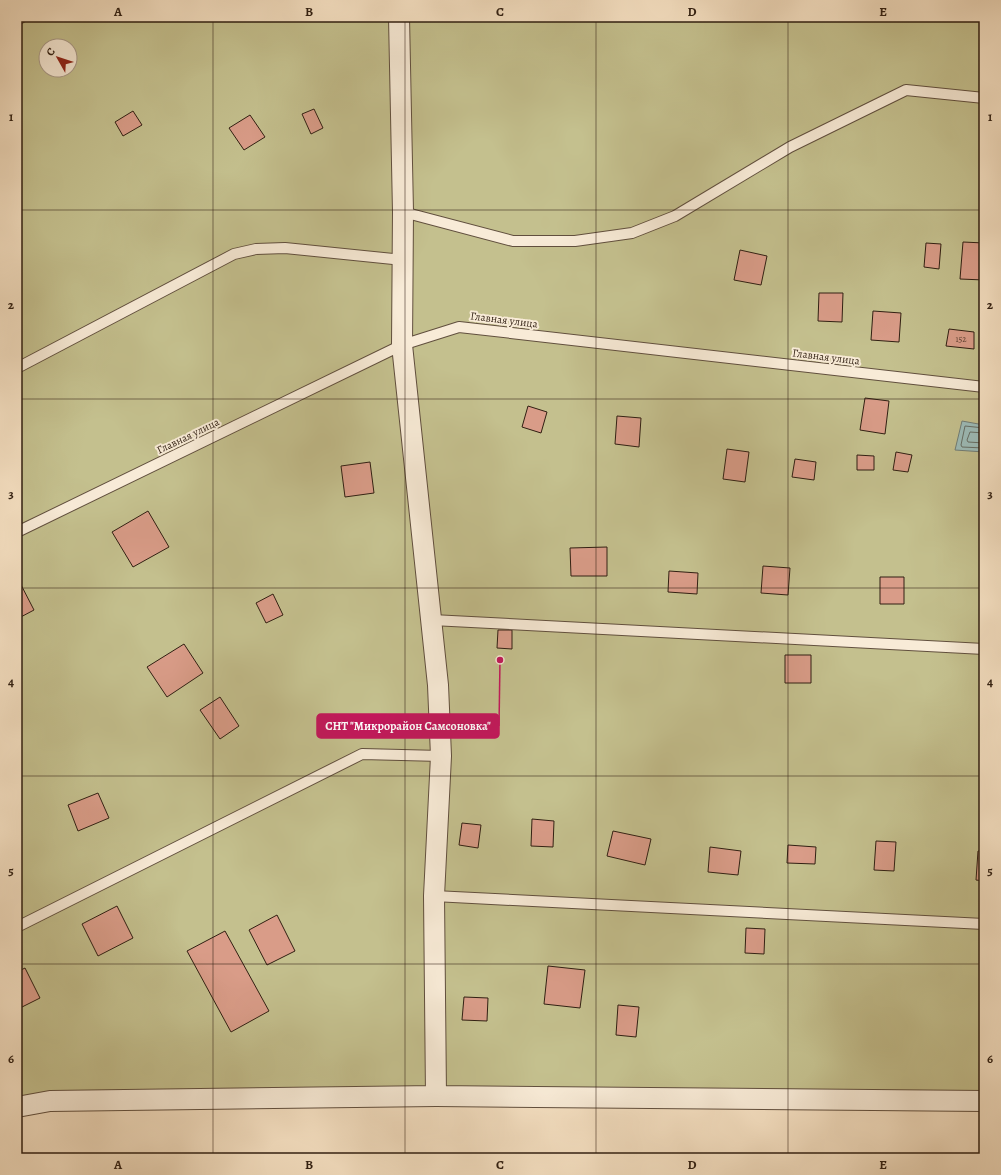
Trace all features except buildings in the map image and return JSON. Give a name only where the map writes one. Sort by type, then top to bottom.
[{"type":"street","points":[[399,17],[403,212],[402,345],[432,620],[438,685],[441,756],[434,896],[436,1096]]},
{"type":"street","points":[[17,1107],[50,1101],[436,1096],[984,1101]]},
{"type":"lane","points":[[17,20],[22,17]]},
{"type":"lane","points":[[403,212],[514,241],[575,241],[632,233],[675,216],[790,147],[906,90],[984,98]]},
{"type":"lane","points":[[17,368],[234,254],[256,249],[284,248],[403,260]]},
{"type":"lane","name":"Главная улица","points":[[17,532],[402,345],[459,327],[984,387]]},
{"type":"lane","points":[[432,620],[984,649]]},
{"type":"lane","points":[[17,927],[362,754],[441,756]]},
{"type":"lane","points":[[434,896],[984,924]]},
{"type":"shaded area","points":[[17,17],[984,17],[984,1101],[17,1107]]},
{"type":"water","points":[[962,421],[984,425],[984,452],[955,450]]},
{"type":"place","name":"СНТ \"Микрорайон Самсоновка\"","points":[[500,660]]}]
